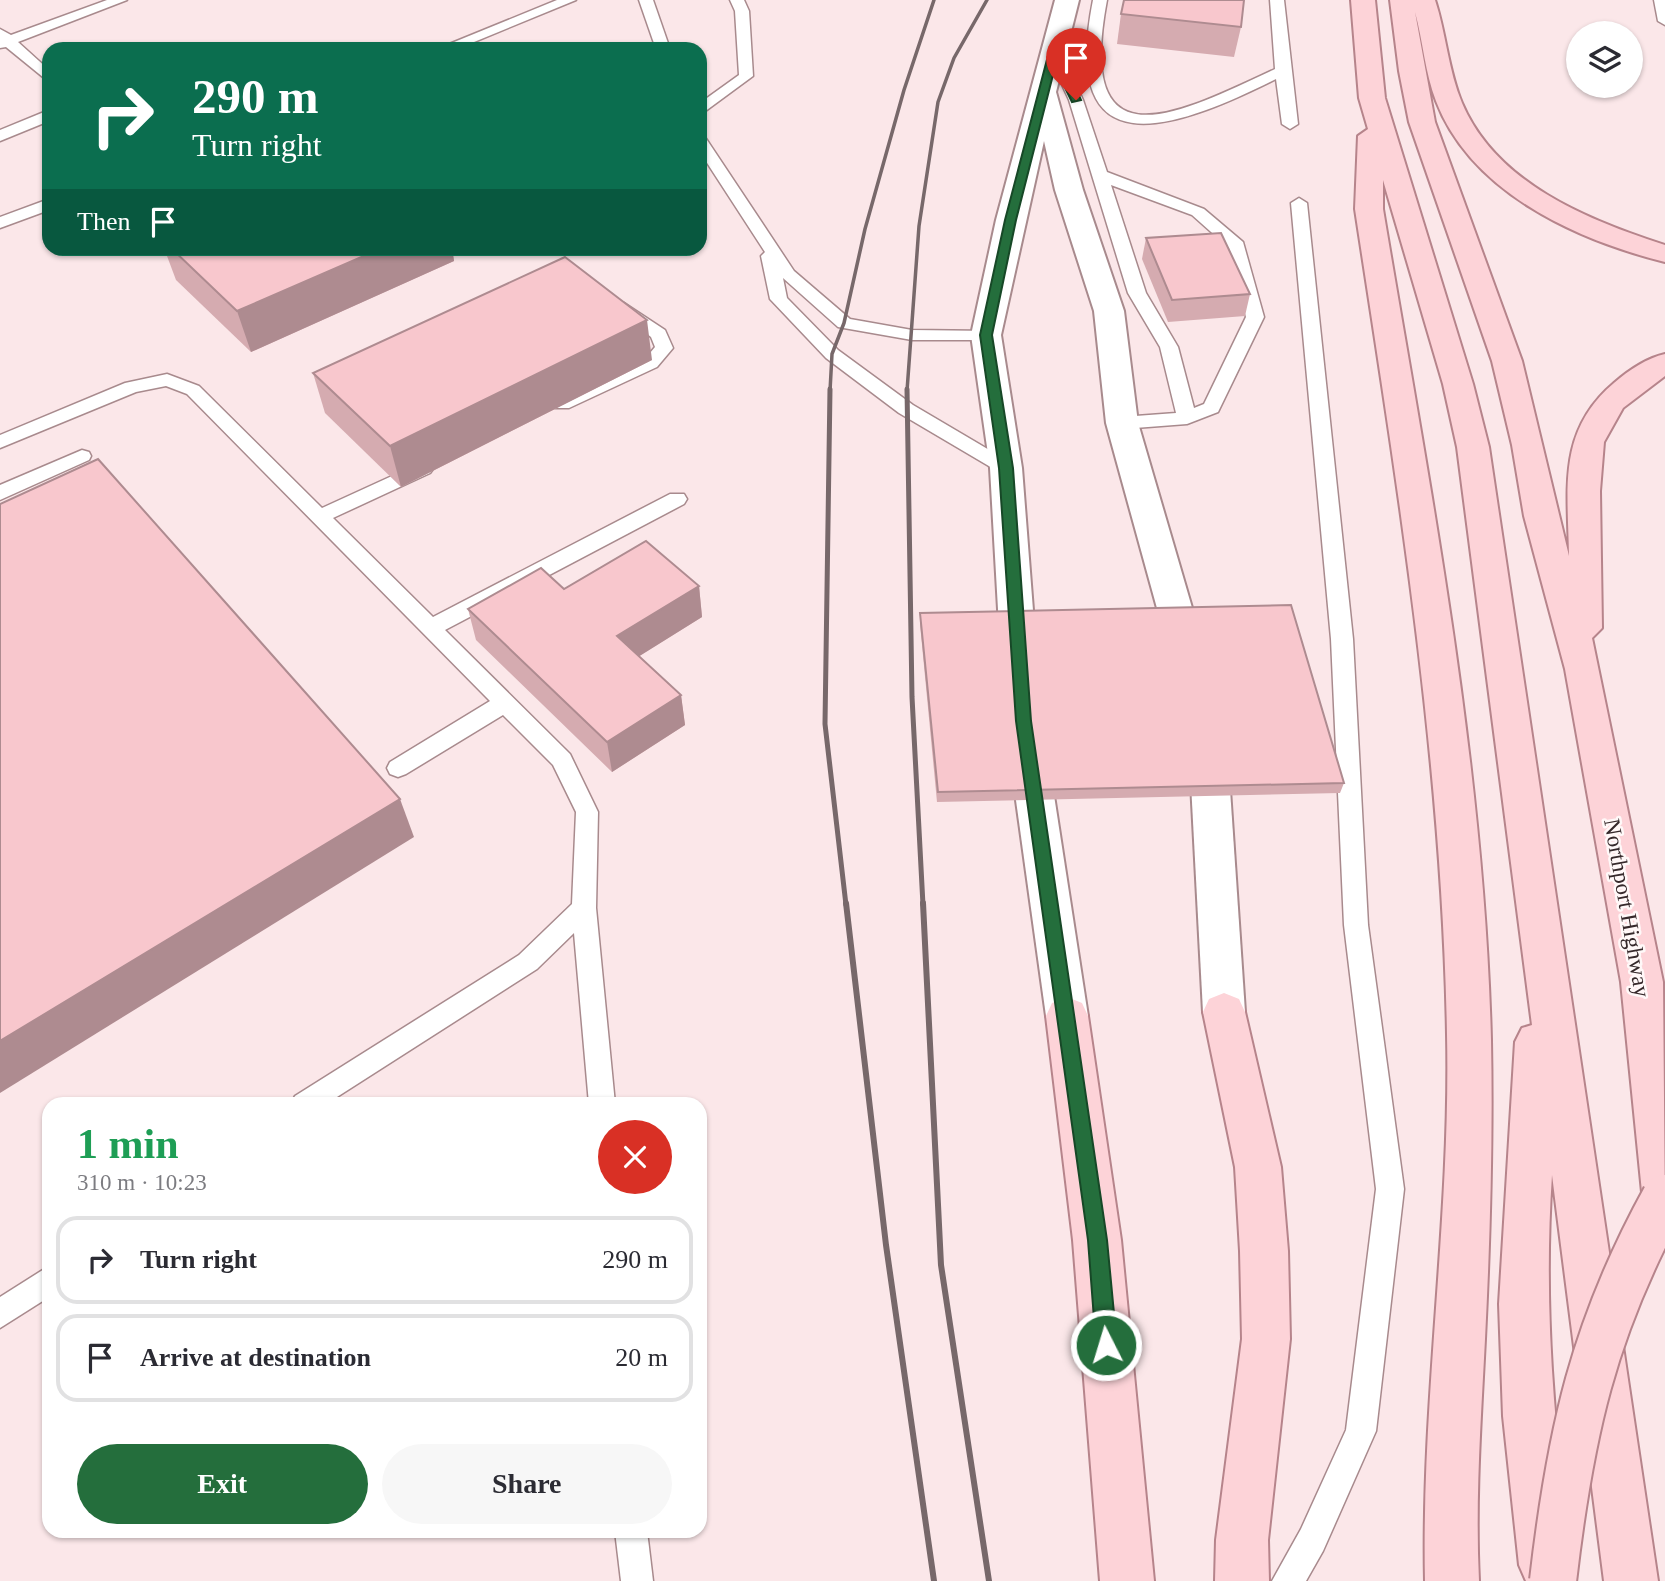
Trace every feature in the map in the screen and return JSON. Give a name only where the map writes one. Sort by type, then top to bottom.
[{"type":"main road","points":[[1402,0],[1411,71],[1422,121],[1507,361],[1541,516],[1583,668]]},
{"type":"main road","points":[[1423,0],[1450,107],[1471,143],[1488,161],[1552,207],[1608,234],[1665,254]]},
{"type":"main road","points":[[1363,2],[1372,98],[1369,209],[1438,651],[1462,878],[1467,975],[1468,1089],[1450,1520],[1452,1581]]},
{"type":"main road","points":[[1372,98],[1458,384],[1473,447],[1630,1581]]},
{"type":"main road","points":[[1583,668],[1586,553],[1582,477],[1586,452],[1598,418],[1632,384],[1665,363]]},
{"type":"main road","name":"Northport Highway","points":[[1583,668],[1642,982],[1665,1192]]},
{"type":"main road","points":[[1534,893],[1539,993],[1524,1266],[1525,1374],[1535,1491],[1551,1581]]},
{"type":"main road","points":[[1642,982],[1665,1058]]},
{"type":"main road","points":[[1224,1012],[1258,1167],[1264,1251],[1266,1339],[1242,1540],[1242,1581]]},
{"type":"main road","points":[[1066,1016],[1097,1240],[1127,1581]]},
{"type":"main road","points":[[1551,1581],[1569,1459],[1597,1340],[1625,1269],[1665,1198]]},
{"type":"street","points":[[1066,1016],[1023,708],[1006,468],[986,335],[1010,220],[1067,0]]},
{"type":"street","points":[[1044,93],[1082,231],[1109,310],[1122,423],[1202,705],[1224,1012]]},
{"type":"lane","points":[[3,39],[120,0]]},
{"type":"lane","points":[[462,42],[569,0]]},
{"type":"lane","points":[[646,0],[661,42]]},
{"type":"lane","points":[[707,105],[746,76],[742,11],[737,0]]},
{"type":"lane","points":[[1100,0],[1096,18],[1092,82],[1107,107],[1117,117],[1145,120],[1185,115],[1282,71]]},
{"type":"lane","points":[[1277,0],[1282,71],[1290,124]]},
{"type":"lane","points":[[1661,0],[1665,21]]},
{"type":"lane","points":[[3,39],[42,72]]},
{"type":"lane","points":[[1054,52],[1076,100],[1137,293],[1169,347],[1187,418]]},
{"type":"lane","points":[[0,136],[42,118]]},
{"type":"lane","points":[[707,150],[788,274],[844,323],[912,335],[986,335]]},
{"type":"lane","points":[[1100,174],[1198,212],[1237,246],[1255,317],[1211,408],[1187,418],[1122,423]]},
{"type":"lane","points":[[1288,1581],[1312,1540],[1361,1431],[1390,1189],[1356,925],[1342,639],[1299,203]]},
{"type":"lane","points":[[0,223],[42,207]]},
{"type":"lane","points":[[1082,231],[1123,242]]},
{"type":"lane","points":[[764,236],[779,299],[832,354],[906,409],[1006,468]]},
{"type":"lane","points":[[550,410],[652,363],[664,348],[659,334],[608,297]]},
{"type":"lane","points":[[0,442],[131,387],[167,380],[193,390],[562,760],[587,812],[583,908],[601,1097]]},
{"type":"lane","points":[[0,493],[82,456]]},
{"type":"lane","points":[[321,516],[436,463]]},
{"type":"lane","points":[[430,628],[677,499]]},
{"type":"lane","points":[[398,768],[505,703]]},
{"type":"lane","points":[[315,1097],[528,962],[583,908]]},
{"type":"lane","points":[[0,1314],[42,1285]]},
{"type":"lane","points":[[632,1538],[637,1581]]},
{"type":"building","points":[[1124,0],[1244,0],[1241,27],[1121,14]]},
{"type":"building","points":[[1221,233],[1250,294],[1172,300],[1146,238]]},
{"type":"building","points":[[179,256],[364,256],[237,311]]},
{"type":"building","points":[[565,257],[647,320],[390,446],[313,373]]},
{"type":"building","points":[[98,459],[400,799],[0,1041],[0,504]]},
{"type":"building","points":[[646,541],[699,586],[617,636],[681,695],[607,742],[468,609],[541,568],[564,589]]},
{"type":"building","points":[[1291,605],[1344,783],[938,792],[920,613]]},
{"type":"railway","points":[[830,391],[832,354],[844,323],[865,229],[904,90],[934,0]]},
{"type":"railway","points":[[907,391],[919,226],[938,102],[954,58],[987,0]]},
{"type":"railway","points":[[830,389],[825,724],[846,905]]},
{"type":"railway","points":[[907,391],[912,697],[923,905]]},
{"type":"railway","points":[[846,903],[886,1245],[934,1581]]},
{"type":"railway","points":[[923,903],[941,1265],[989,1581]]},
{"type":"route","points":[[1076,100],[1054,52],[1010,220],[986,335],[1006,468],[1024,721],[1097,1240],[1106,1345]]}]
